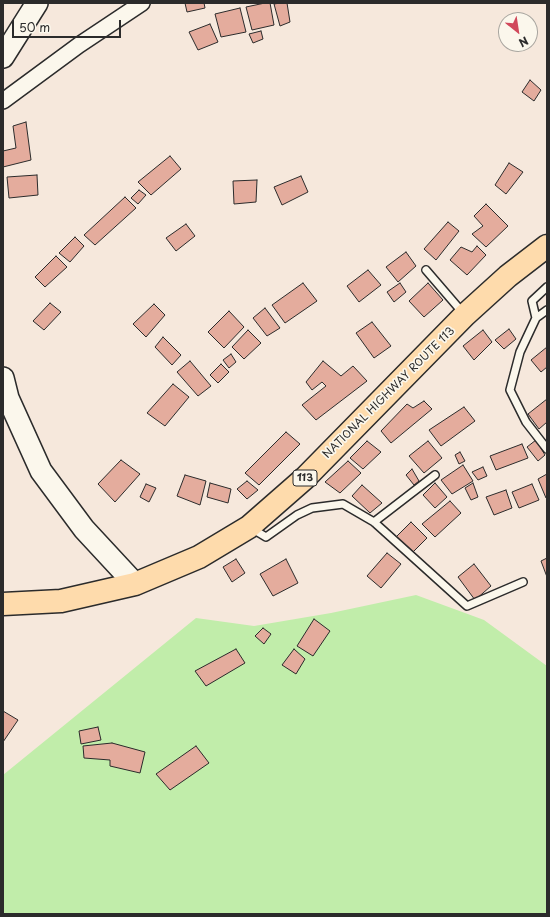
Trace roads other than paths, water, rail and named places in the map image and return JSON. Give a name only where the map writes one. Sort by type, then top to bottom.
[{"type":"highway","name":"NATIONAL HIGHWAY ROUTE 113","points":[[3,604],[60,601],[135,584],[199,557],[249,527],[305,478],[465,315],[508,276],[547,246]]},
{"type":"street","points":[[3,57],[37,3]]},
{"type":"street","points":[[3,101],[79,45],[142,3]]},
{"type":"street","points":[[3,378],[8,398],[41,471],[84,529],[135,584]]},
{"type":"lane","points":[[426,270],[465,315]]},
{"type":"lane","points":[[536,318],[532,301],[547,287]]},
{"type":"lane","points":[[547,310],[536,318],[520,352],[510,390],[526,422],[547,449]]},
{"type":"lane","points":[[374,522],[436,475]]},
{"type":"lane","points":[[249,527],[266,537],[297,515],[312,508],[343,504],[374,522],[467,606],[524,582]]}]
